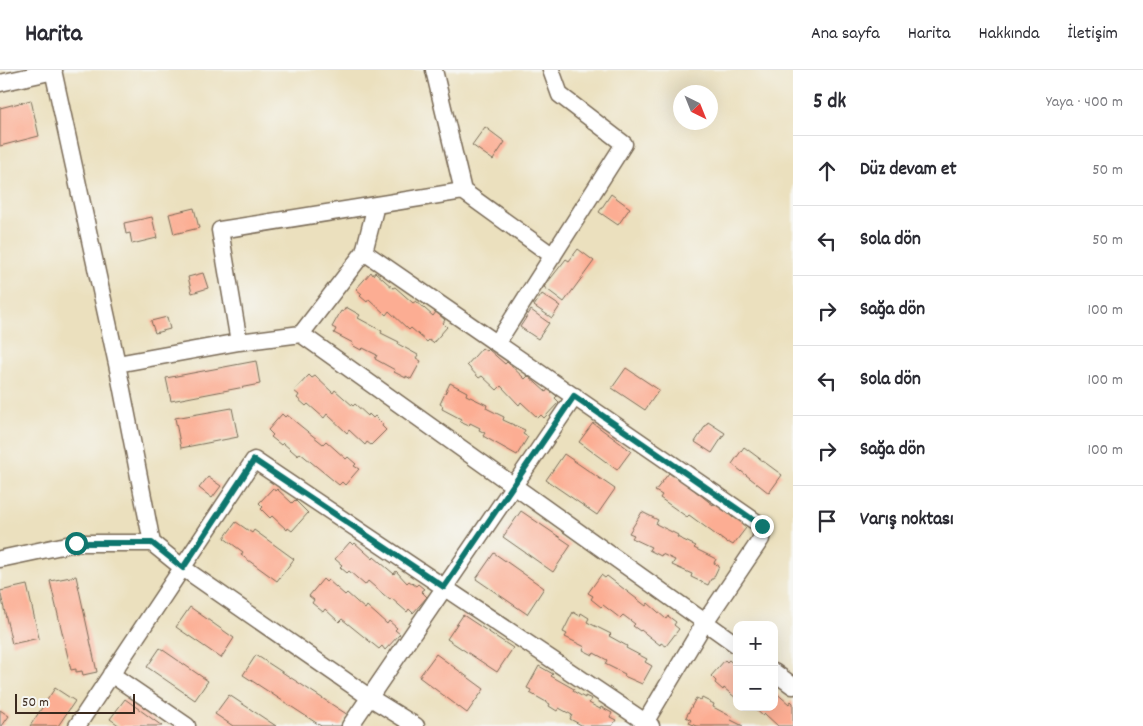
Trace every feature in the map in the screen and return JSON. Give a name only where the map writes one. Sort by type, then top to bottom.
[{"type":"street","points":[[0,83],[53,70],[117,364],[152,543]]},
{"type":"street","points":[[434,70],[462,191],[552,256]]},
{"type":"street","points":[[497,343],[624,144],[560,95],[551,70]]},
{"type":"street","points":[[239,342],[220,230],[462,191]]},
{"type":"street","points":[[301,334],[364,252],[376,205]]},
{"type":"street","points":[[77,726],[254,460],[647,725],[705,622],[761,539],[762,526],[364,252]]},
{"type":"street","points":[[117,364],[239,342],[301,334],[733,642]]},
{"type":"street","points":[[350,726],[574,396]]},
{"type":"street","points":[[0,559],[76,543],[152,543],[183,568],[369,697],[416,726]]},
{"type":"street","points":[[112,674],[187,726]]},
{"type":"street","points":[[778,675],[793,686]]},
{"type":"building","points":[[31,100],[39,136],[0,146],[0,108]]},
{"type":"building","points":[[485,127],[505,142],[493,160],[472,145]]},
{"type":"building","points":[[611,194],[630,208],[618,225],[599,212]]},
{"type":"building","points":[[194,208],[199,228],[174,234],[169,214]]},
{"type":"building","points":[[152,217],[157,238],[132,244],[130,233],[126,234],[124,223]]},
{"type":"building","points":[[578,249],[594,261],[564,302],[544,287],[566,259],[569,261]]},
{"type":"building","points":[[371,272],[373,275],[375,272],[413,303],[416,301],[433,316],[436,312],[445,320],[443,323],[447,327],[433,343],[429,340],[427,342],[411,328],[409,330],[389,311],[386,315],[369,299],[367,302],[360,296],[362,294],[356,289]]},
{"type":"building","points":[[203,273],[208,288],[192,293],[188,277]]},
{"type":"building","points":[[542,294],[560,306],[552,318],[534,306]]},
{"type":"building","points":[[346,307],[360,315],[358,318],[382,331],[381,333],[418,355],[416,358],[421,361],[411,379],[394,372],[395,370],[375,359],[377,355],[363,348],[361,350],[352,345],[353,343],[334,333],[336,329],[332,327],[341,311],[343,312]]},
{"type":"building","points":[[531,310],[549,323],[538,339],[520,327]]},
{"type":"building","points":[[167,317],[170,329],[155,333],[151,321]]},
{"type":"building","points":[[482,348],[486,351],[488,349],[505,364],[507,362],[525,379],[528,376],[546,392],[548,389],[557,396],[555,398],[559,402],[544,418],[541,415],[538,418],[521,402],[519,405],[501,386],[497,390],[482,376],[479,378],[467,365]]},
{"type":"building","points":[[256,361],[260,384],[171,401],[166,378]]},
{"type":"building","points":[[626,368],[659,390],[645,410],[612,388]]},
{"type":"building","points":[[309,375],[312,378],[315,376],[333,393],[335,390],[368,416],[369,414],[373,418],[375,416],[386,430],[371,445],[367,442],[365,445],[349,430],[347,433],[327,414],[324,418],[308,404],[306,406],[297,398],[299,395],[294,391]]},
{"type":"building","points":[[450,383],[467,392],[466,395],[487,405],[486,408],[504,417],[503,420],[525,430],[523,434],[528,437],[517,455],[483,436],[485,433],[479,430],[480,428],[470,423],[469,426],[460,422],[461,419],[442,409],[443,406],[440,404]]},
{"type":"building","points":[[232,408],[238,437],[181,448],[175,418]]},
{"type":"building","points":[[282,414],[285,417],[287,415],[323,444],[326,441],[346,459],[348,457],[356,464],[354,466],[359,469],[345,485],[342,482],[339,485],[300,453],[298,456],[283,443],[281,445],[271,437],[273,435],[268,430]]},
{"type":"building","points":[[708,422],[725,433],[712,453],[695,442]]},
{"type":"building","points":[[593,423],[631,451],[617,470],[579,442]]},
{"type":"building","points":[[744,447],[782,475],[769,493],[732,464]]},
{"type":"building","points":[[564,454],[615,489],[597,515],[546,480]]},
{"type":"building","points":[[669,473],[673,476],[674,474],[713,505],[715,502],[733,518],[736,515],[744,522],[742,525],[746,528],[733,545],[727,543],[689,515],[687,517],[660,498],[662,495],[655,491]]},
{"type":"building","points":[[208,477],[221,486],[212,498],[199,488]]},
{"type":"building","points":[[273,488],[275,491],[277,489],[292,503],[295,500],[308,513],[292,531],[288,528],[287,530],[272,516],[270,518],[261,509],[263,507],[259,503]]},
{"type":"building","points":[[521,511],[571,545],[553,572],[503,537]]},
{"type":"building","points":[[642,512],[658,520],[656,524],[696,546],[694,548],[716,559],[714,563],[719,566],[708,585],[691,577],[692,574],[672,565],[675,560],[649,550],[651,547],[632,538],[634,535],[629,533]]},
{"type":"building","points":[[236,522],[252,533],[254,530],[294,559],[277,581],[241,555],[243,552],[224,538]]},
{"type":"building","points":[[350,542],[353,545],[355,543],[394,574],[396,571],[407,583],[409,581],[416,586],[418,584],[424,589],[421,591],[427,597],[413,613],[409,609],[407,612],[391,598],[390,600],[368,581],[365,585],[349,571],[347,573],[340,567],[342,565],[335,559]]},
{"type":"building","points":[[494,553],[544,588],[527,614],[476,579]]},
{"type":"building","points":[[601,575],[605,578],[607,576],[646,606],[648,603],[666,619],[668,616],[676,622],[674,625],[679,629],[666,646],[661,643],[660,645],[633,626],[635,624],[623,615],[620,618],[603,605],[601,607],[591,599],[593,596],[588,593]]},
{"type":"building","points":[[76,576],[97,672],[83,675],[82,671],[76,672],[76,669],[71,670],[50,581]]},
{"type":"building","points":[[323,579],[326,582],[328,580],[345,595],[347,593],[365,609],[367,606],[387,624],[389,621],[397,628],[395,630],[400,634],[385,650],[382,646],[379,649],[342,619],[339,622],[325,609],[323,612],[312,603],[314,600],[309,596]]},
{"type":"building","points":[[27,585],[39,638],[12,644],[0,591]]},
{"type":"building","points":[[190,607],[234,638],[221,658],[176,627]]},
{"type":"building","points":[[573,612],[580,616],[581,613],[589,618],[587,622],[611,634],[609,636],[627,646],[626,648],[647,659],[645,662],[652,666],[642,684],[624,676],[625,674],[605,664],[607,660],[583,650],[585,647],[565,637],[567,634],[563,632]]},
{"type":"building","points":[[463,615],[513,648],[497,672],[447,639]]},
{"type":"building","points":[[160,648],[208,681],[195,700],[147,667]]},
{"type":"building","points":[[436,654],[484,689],[467,713],[419,677]]},
{"type":"building","points":[[256,655],[348,715],[341,726],[321,726],[243,675]]},
{"type":"building","points":[[725,660],[727,662],[729,660],[733,664],[733,696],[715,683],[716,681],[711,676]]},
{"type":"building","points":[[539,666],[553,674],[551,676],[574,689],[573,691],[585,698],[585,696],[592,699],[589,703],[612,713],[610,717],[616,720],[612,726],[583,726],[570,719],[572,715],[559,708],[557,711],[549,706],[550,704],[530,693],[531,690],[527,688]]},
{"type":"building","points":[[55,688],[75,701],[58,726],[30,726]]},
{"type":"building","points":[[778,694],[789,704],[791,701],[793,703],[793,726],[778,726],[765,714],[763,716],[757,711],[778,711]]},
{"type":"building","points":[[229,695],[276,726],[233,726],[215,714]]},
{"type":"building","points":[[696,698],[701,700],[702,698],[714,704],[713,707],[732,717],[731,720],[743,726],[696,726],[689,723],[691,720],[686,717]]},
{"type":"building","points":[[125,699],[162,726],[120,726],[110,719]]},
{"type":"building","points":[[0,710],[9,716],[2,726],[0,726]]},
{"type":"route","points":[[76,543],[152,543],[183,568],[254,460],[444,587],[574,396],[762,526]]}]
